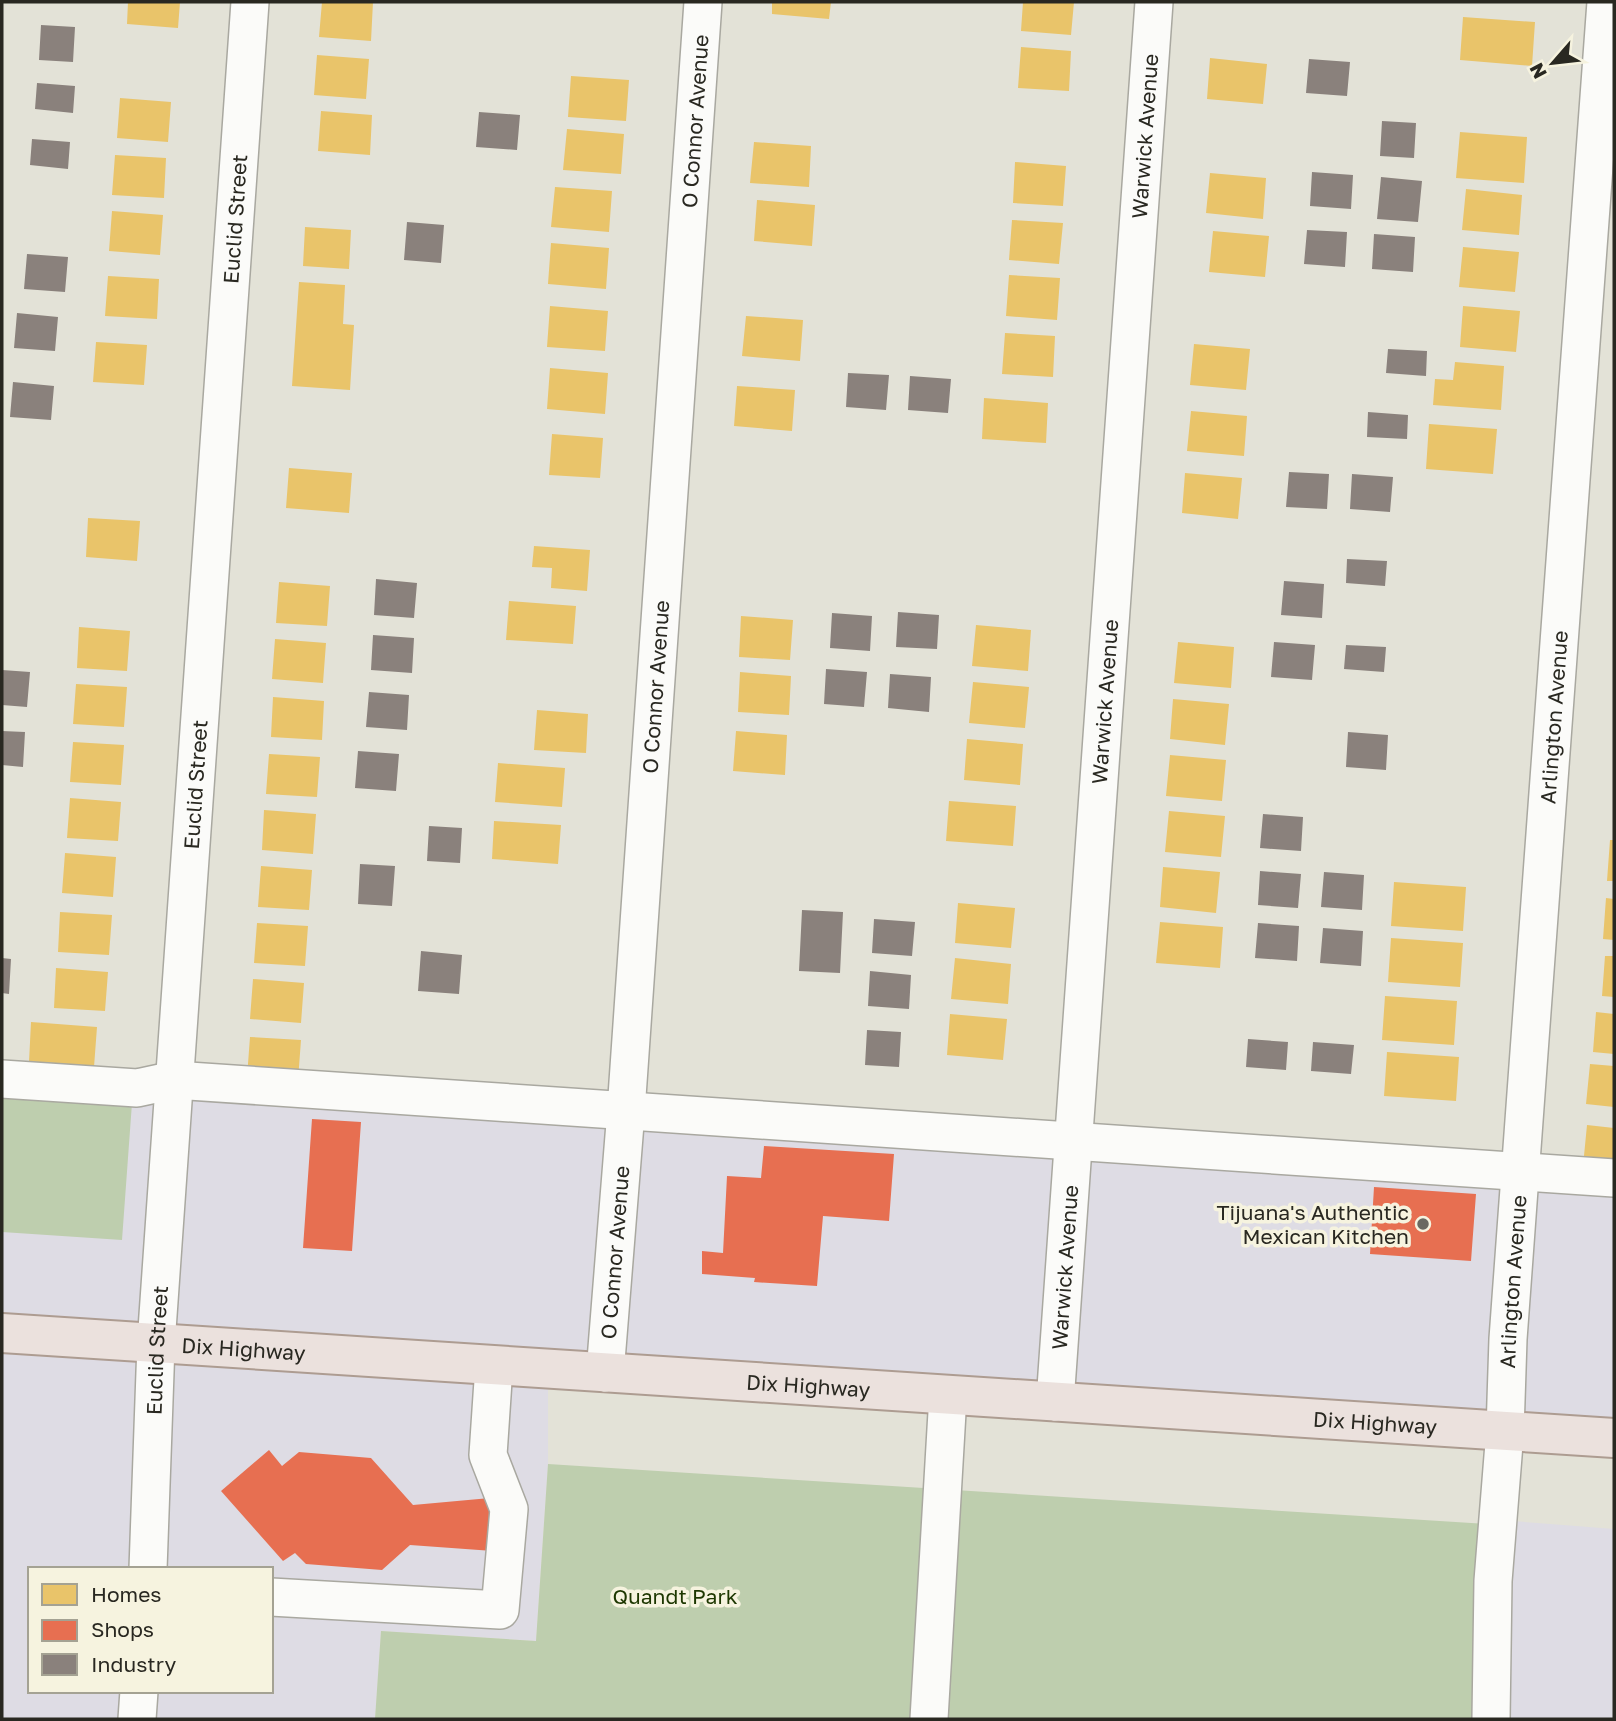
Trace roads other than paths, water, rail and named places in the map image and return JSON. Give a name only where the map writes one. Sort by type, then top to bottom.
[{"type":"main road","name":"Dix Highway","points":[[2,1333],[1614,1438]]},
{"type":"street","name":"Euclid Street","points":[[148,1567],[156,1344],[250,2]]},
{"type":"street","name":"O Connor Avenue","points":[[605,1373],[626,1111],[703,2]]},
{"type":"street","name":"Warwick Avenue","points":[[1055,1402],[1154,2]]},
{"type":"street","name":"Arlington Avenue","points":[[1491,1719],[1493,1581],[1505,1431],[1508,1339],[1606,2]]},
{"type":"street","points":[[2,1079],[137,1087],[174,1080],[1614,1178]]},
{"type":"street","points":[[273,1597],[500,1610],[509,1509],[488,1455],[494,1366]]},
{"type":"street","points":[[929,1719],[948,1395]]},
{"type":"street","points":[[137,1719],[139,1693]]},
{"type":"place","name":"Tijuana's Authentic Mexican Kitchen","points":[[1423,1224]]},
{"type":"park label","name":"Quandt Park","points":[[675,1596]]}]
